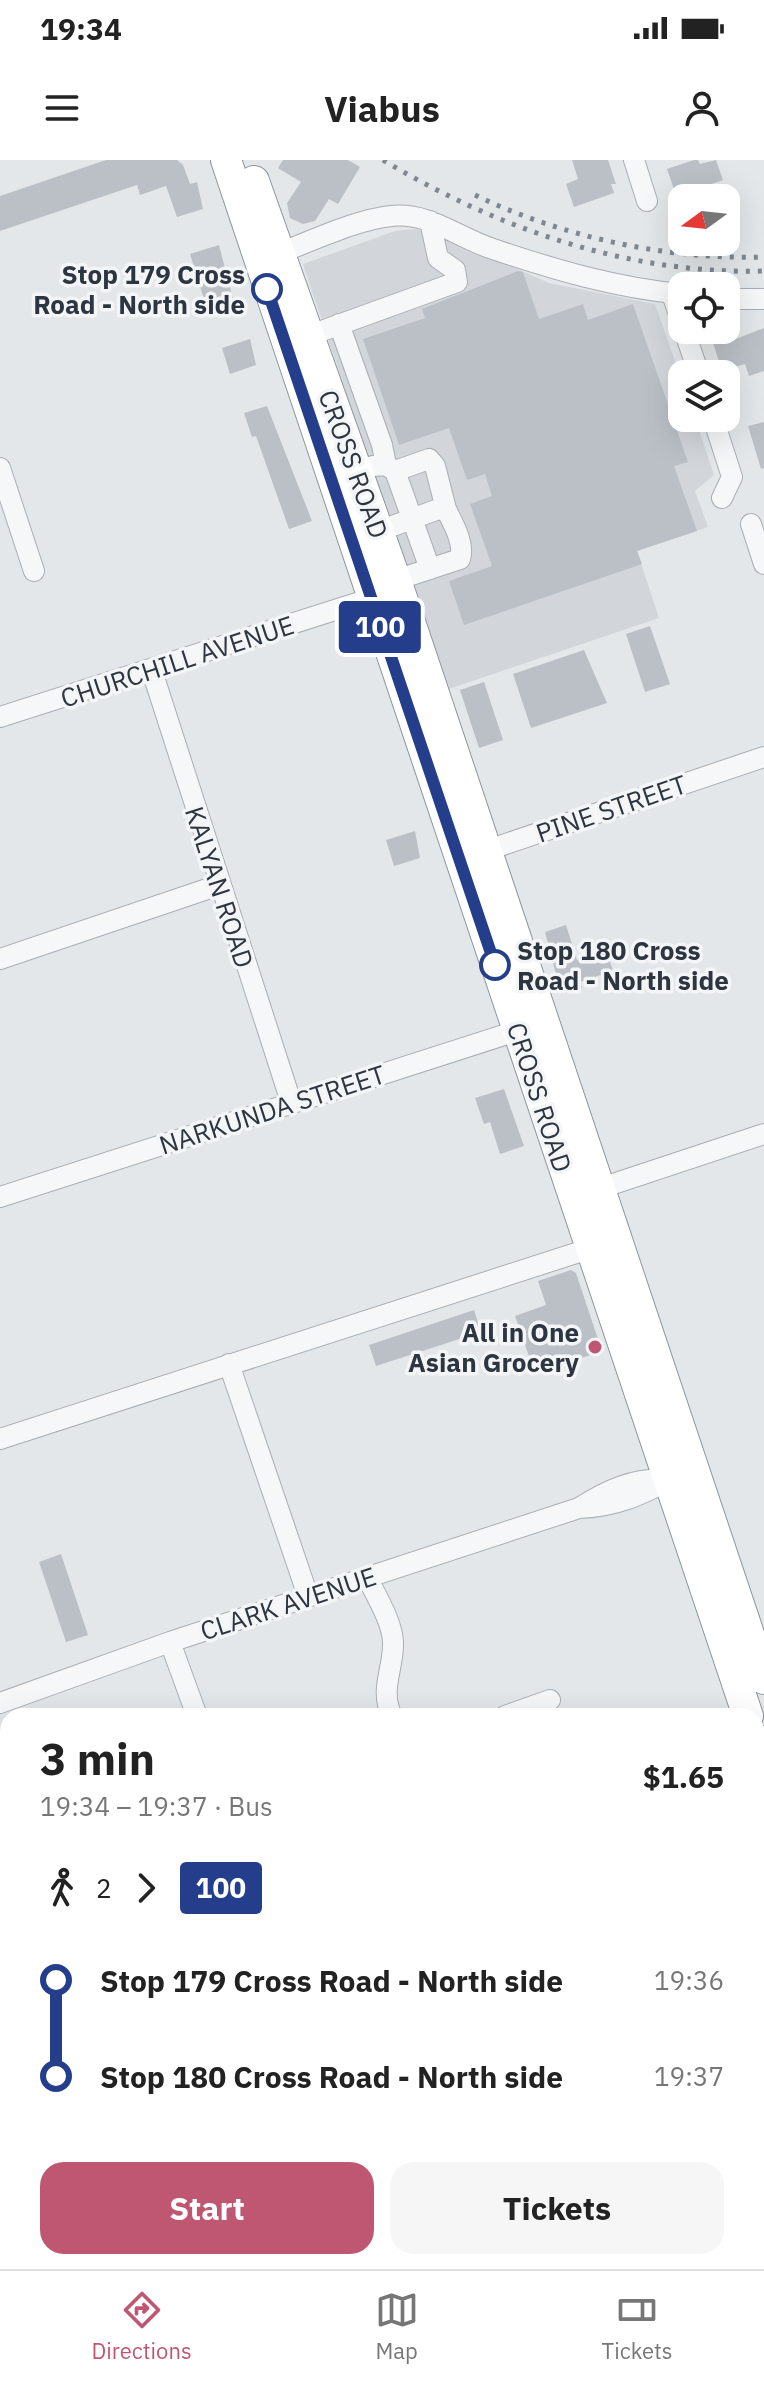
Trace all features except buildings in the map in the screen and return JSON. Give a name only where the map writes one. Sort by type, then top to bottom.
[{"type":"highway","name":"CROSS ROAD","points":[[226,160],[268,257],[379,469],[379,531],[398,585],[473,856]]},
{"type":"highway","name":"CROSS ROAD","points":[[247,160],[268,257],[371,599],[473,856],[531,1026],[682,1476],[746,1708]]},
{"type":"highway","name":"CROSS ROAD","points":[[682,1476],[764,1678]]},
{"type":"street","points":[[634,160],[647,201]]},
{"type":"street","points":[[268,257],[374,219],[406,216],[430,221],[489,248],[612,286],[668,293]]},
{"type":"street","points":[[308,336],[457,282],[455,270],[438,258],[430,221]]},
{"type":"street","points":[[740,299],[764,299]]},
{"type":"street","points":[[339,324],[382,445],[379,469],[412,519],[430,569]]},
{"type":"street","points":[[718,432],[732,477],[722,498]]},
{"type":"street","points":[[379,469],[429,459],[435,466],[446,509],[379,531]]},
{"type":"street","points":[[0,468],[34,571]]},
{"type":"street","name":"CHURCHILL AVENUE","points":[[0,717],[371,599],[430,569],[460,559],[463,551],[446,509]]},
{"type":"street","points":[[751,524],[764,564]]},
{"type":"street","name":"KALYAN ROAD","points":[[152,671],[291,1102]]},
{"type":"street","name":"PINE STREET","points":[[473,856],[764,757]]},
{"type":"street","points":[[0,959],[219,885]]},
{"type":"street","name":"NARKUNDA STREET","points":[[0,1197],[531,1026]]},
{"type":"street","points":[[587,1192],[764,1134]]},
{"type":"street","points":[[0,1439],[604,1244]]},
{"type":"street","points":[[229,1364],[308,1596]]},
{"type":"street","name":"CLARK AVENUE","points":[[0,1703],[170,1642],[579,1508],[613,1506],[682,1476]]},
{"type":"street","points":[[367,1577],[393,1642],[386,1684],[389,1708]]},
{"type":"street","points":[[170,1642],[194,1708]]},
{"type":"street","points":[[528,1708],[550,1700]]},
{"type":"shaded area","points":[[415,229],[444,236],[549,283],[655,304],[675,360],[668,360],[668,432],[700,432],[714,475],[695,491],[708,527],[637,551],[659,618],[446,690],[303,264],[395,231]]},
{"type":"railway","points":[[383,160],[471,207],[518,226],[614,256],[664,265],[764,271]]},
{"type":"railway","points":[[475,195],[543,223],[616,243],[691,254],[764,257]]},
{"type":"bus line","name":"100","points":[[267,289],[495,965]]},
{"type":"place","name":"Stop 179 Cross Road - North side","points":[[267,289]]},
{"type":"place","name":"Stop 180 Cross Road - North side","points":[[495,965]]},
{"type":"place","name":"All in One Asian Grocery","points":[[595,1347]]}]
